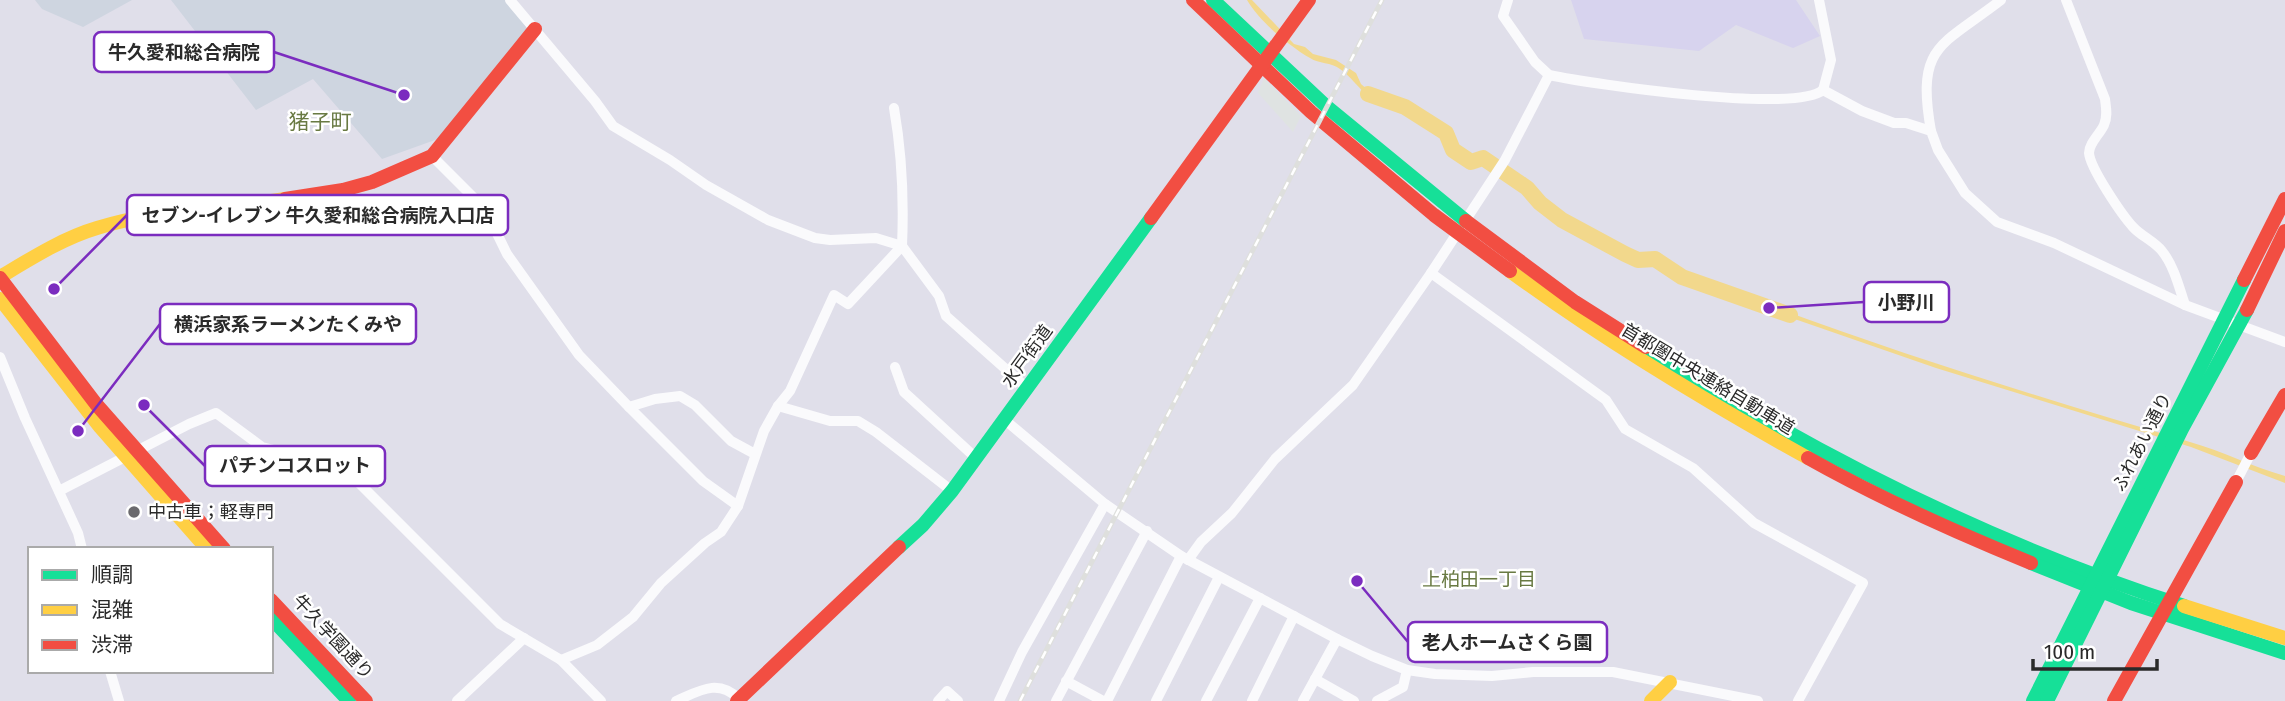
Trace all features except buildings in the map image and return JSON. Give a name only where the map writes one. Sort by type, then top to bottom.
[{"type":"main road","name":"首都圏中央連絡自動車道","points":[[1193,0],[1273,78],[1395,185],[1514,278],[1669,380],[1846,480],[2011,557],[2146,609],[2285,653]]},
{"type":"main road","name":"首都圏中央連絡自動車道","points":[[1213,0],[1355,132],[1435,199],[1623,334],[1718,393],[1814,447],[1916,498],[2004,537],[2178,606],[2285,638]]},
{"type":"main road","name":"水戸街道","points":[[738,700],[923,525],[952,491],[1309,0]]},
{"type":"main road","points":[[205,547],[131,455],[0,277],[40,253],[94,228],[153,215],[263,203],[343,190],[383,177],[432,156],[535,29]]},
{"type":"main road","name":"ふれあい通り","points":[[2047,701],[2177,427],[2224,320],[2285,199]]},
{"type":"main road","name":"ふれあい通り","points":[[2177,427],[2239,326],[2285,231]]},
{"type":"main road","points":[[0,299],[60,379],[221,547]]},
{"type":"main road","points":[[2252,453],[2285,395]]},
{"type":"main road","name":"ふれあい通り","points":[[2034,701],[2163,456]]},
{"type":"main road","points":[[2114,701],[2236,482]]},
{"type":"main road","name":"牛久学園通り","points":[[273,602],[366,701]]},
{"type":"main road","name":"牛久学園通り","points":[[273,620],[349,701]]},
{"type":"main road","points":[[1651,701],[1670,682]]},
{"type":"street","points":[[510,0],[613,125],[728,198],[768,220],[815,238],[876,238],[902,246],[939,296],[946,316],[1027,388]]},
{"type":"street","points":[[1508,0],[1503,16],[1535,62],[1549,75],[1730,98],[1801,99],[1818,95],[1823,90],[1831,60],[1819,0]]},
{"type":"street","points":[[2001,0],[1950,37],[1938,48],[1929,63],[1927,104],[1931,131],[1938,150],[1965,193],[1997,222],[2054,243],[2185,305],[2285,342]]},
{"type":"street","points":[[2066,0],[2105,99],[2107,114],[2104,126],[2089,154],[2097,172],[2127,219],[2161,250],[2185,305]]},
{"type":"street","points":[[1066,681],[1105,701],[1184,558],[1232,513],[1275,459],[1353,385],[1505,160],[1549,75]]},
{"type":"street","points":[[1823,90],[1862,111],[1894,123],[1906,123],[1931,131]]},
{"type":"street","points":[[561,660],[597,645],[633,617],[661,583],[721,532],[738,506],[755,454],[778,407],[796,379],[834,295],[848,304],[902,246],[904,204],[894,108]]},
{"type":"street","points":[[432,156],[485,209],[507,254],[579,355],[703,481],[738,506]]},
{"type":"street","points":[[1431,273],[1606,400],[1625,429],[1693,468],[1754,523],[1863,583],[1798,701]]},
{"type":"street","points":[[0,357],[78,533],[82,547]]},
{"type":"street","points":[[895,367],[904,392],[976,458]]},
{"type":"street","points":[[629,407],[655,399],[680,397],[695,405],[731,441],[755,454]]},
{"type":"street","points":[[778,407],[830,421],[858,421],[952,491]]},
{"type":"street","points":[[59,491],[216,413],[262,447],[326,463],[355,479],[500,624],[561,660],[601,701]]},
{"type":"street","points":[[1005,420],[1105,504],[1184,558],[1337,639],[1407,670],[1492,676],[1533,672],[1613,672],[1756,701]]},
{"type":"street","points":[[2236,482],[2252,453]]},
{"type":"street","points":[[999,701],[1022,652],[1105,504]]},
{"type":"street","points":[[1056,701],[1147,531]]},
{"type":"street","points":[[1156,701],[1219,577]]},
{"type":"street","points":[[1206,701],[1260,598]]},
{"type":"street","points":[[1252,701],[1294,616]]},
{"type":"street","points":[[457,701],[524,638]]},
{"type":"street","points":[[1303,701],[1337,639]]},
{"type":"street","points":[[1377,701],[1403,687],[1407,670]]},
{"type":"street","points":[[111,673],[119,701]]},
{"type":"street","points":[[1315,679],[1354,701]]},
{"type":"street","points":[[677,701],[708,687],[731,691],[738,700]]},
{"type":"street","points":[[938,701],[947,691],[958,701]]},
{"type":"shaded area","points":[[35,0],[132,0],[83,27],[42,9]]},
{"type":"shaded area","points":[[171,0],[510,0],[535,29],[449,135],[382,159],[313,79],[256,110]]},
{"type":"shaded area","points":[[1247,0],[1252,0],[1294,44],[1305,47],[1313,54],[1336,60],[1356,73],[1361,84],[1369,91],[1388,99],[1386,103],[1366,94],[1336,67],[1314,60],[1293,47],[1267,25]]},
{"type":"shaded area","points":[[1571,0],[1796,0],[1820,36],[1793,48],[1736,25],[1699,51],[1584,39]]},
{"type":"shaded area","points":[[1264,78],[1301,116],[1293,132],[1258,93]]},
{"type":"shaded area","points":[[1771,306],[1874,343],[2202,446],[2285,476],[2285,483],[2191,447],[1936,368],[1769,310]]},
{"type":"waterway","points":[[1368,94],[1405,107],[1446,133],[1453,150],[1471,162],[1483,158],[1527,188],[1540,203],[1562,220],[1625,254],[1638,260],[1655,259],[1682,277],[1790,315]]},
{"type":"railway","points":[[1020,701],[1382,0]]},
{"type":"traffic: fast","points":[[1213,0],[1327,107],[1466,221]]},
{"type":"traffic: fast","points":[[899,547],[923,525],[952,491],[1151,218]]},
{"type":"traffic: fast","points":[[2033,701],[2244,280]]},
{"type":"traffic: fast","points":[[2047,701],[2182,429],[2247,310]]},
{"type":"traffic: fast","points":[[1646,347],[1774,424],[1906,494],[2043,555],[2184,606]]},
{"type":"traffic: fast","points":[[2031,563],[2131,603],[2285,653]]},
{"type":"traffic: fast","points":[[273,620],[349,701]]},
{"type":"traffic: slow","points":[[0,277],[59,243],[97,228],[167,213],[285,199]]},
{"type":"traffic: slow","points":[[1510,271],[1582,322],[1656,369],[1808,458]]},
{"type":"traffic: slow","points":[[0,299],[100,427],[205,547]]},
{"type":"traffic: slow","points":[[2184,606],[2285,638]]},
{"type":"traffic: slow","points":[[1651,701],[1670,682]]},
{"type":"traffic: jam","points":[[1193,0],[1311,112],[1434,215],[1510,271]]},
{"type":"traffic: jam","points":[[1151,218],[1309,0]]},
{"type":"traffic: jam","points":[[285,199],[343,190],[372,182],[432,156],[535,29]]},
{"type":"traffic: jam","points":[[2244,280],[2285,199]]},
{"type":"traffic: jam","points":[[1466,221],[1575,302],[1646,347]]},
{"type":"traffic: jam","points":[[2247,310],[2285,231]]},
{"type":"traffic: jam","points":[[0,278],[96,404],[222,547]]},
{"type":"traffic: jam","points":[[2251,453],[2285,395]]},
{"type":"traffic: jam","points":[[1808,458],[1918,514],[2031,563]]},
{"type":"traffic: jam","points":[[2114,701],[2236,482]]},
{"type":"traffic: jam","points":[[737,701],[899,547]]},
{"type":"traffic: jam","points":[[273,602],[366,701]]},
{"type":"place","name":"牛久愛和総合病院","points":[[404,95]]},
{"type":"place","name":"セブン-イレブン 牛久愛和総合病院入口店","points":[[54,289]]},
{"type":"place","name":"小野川","points":[[1769,308]]},
{"type":"place","name":"パチンコスロット","points":[[144,405]]},
{"type":"place","name":"横浜家系ラーメンたくみや","points":[[78,431]]},
{"type":"place","name":"中古車；軽専門","points":[[134,512]]},
{"type":"place","name":"老人ホームさくら園","points":[[1357,581]]},
{"type":"district","name":"猪子町","points":[[320,122]]},
{"type":"district","name":"上柏田一丁目","points":[[1479,579]]}]
